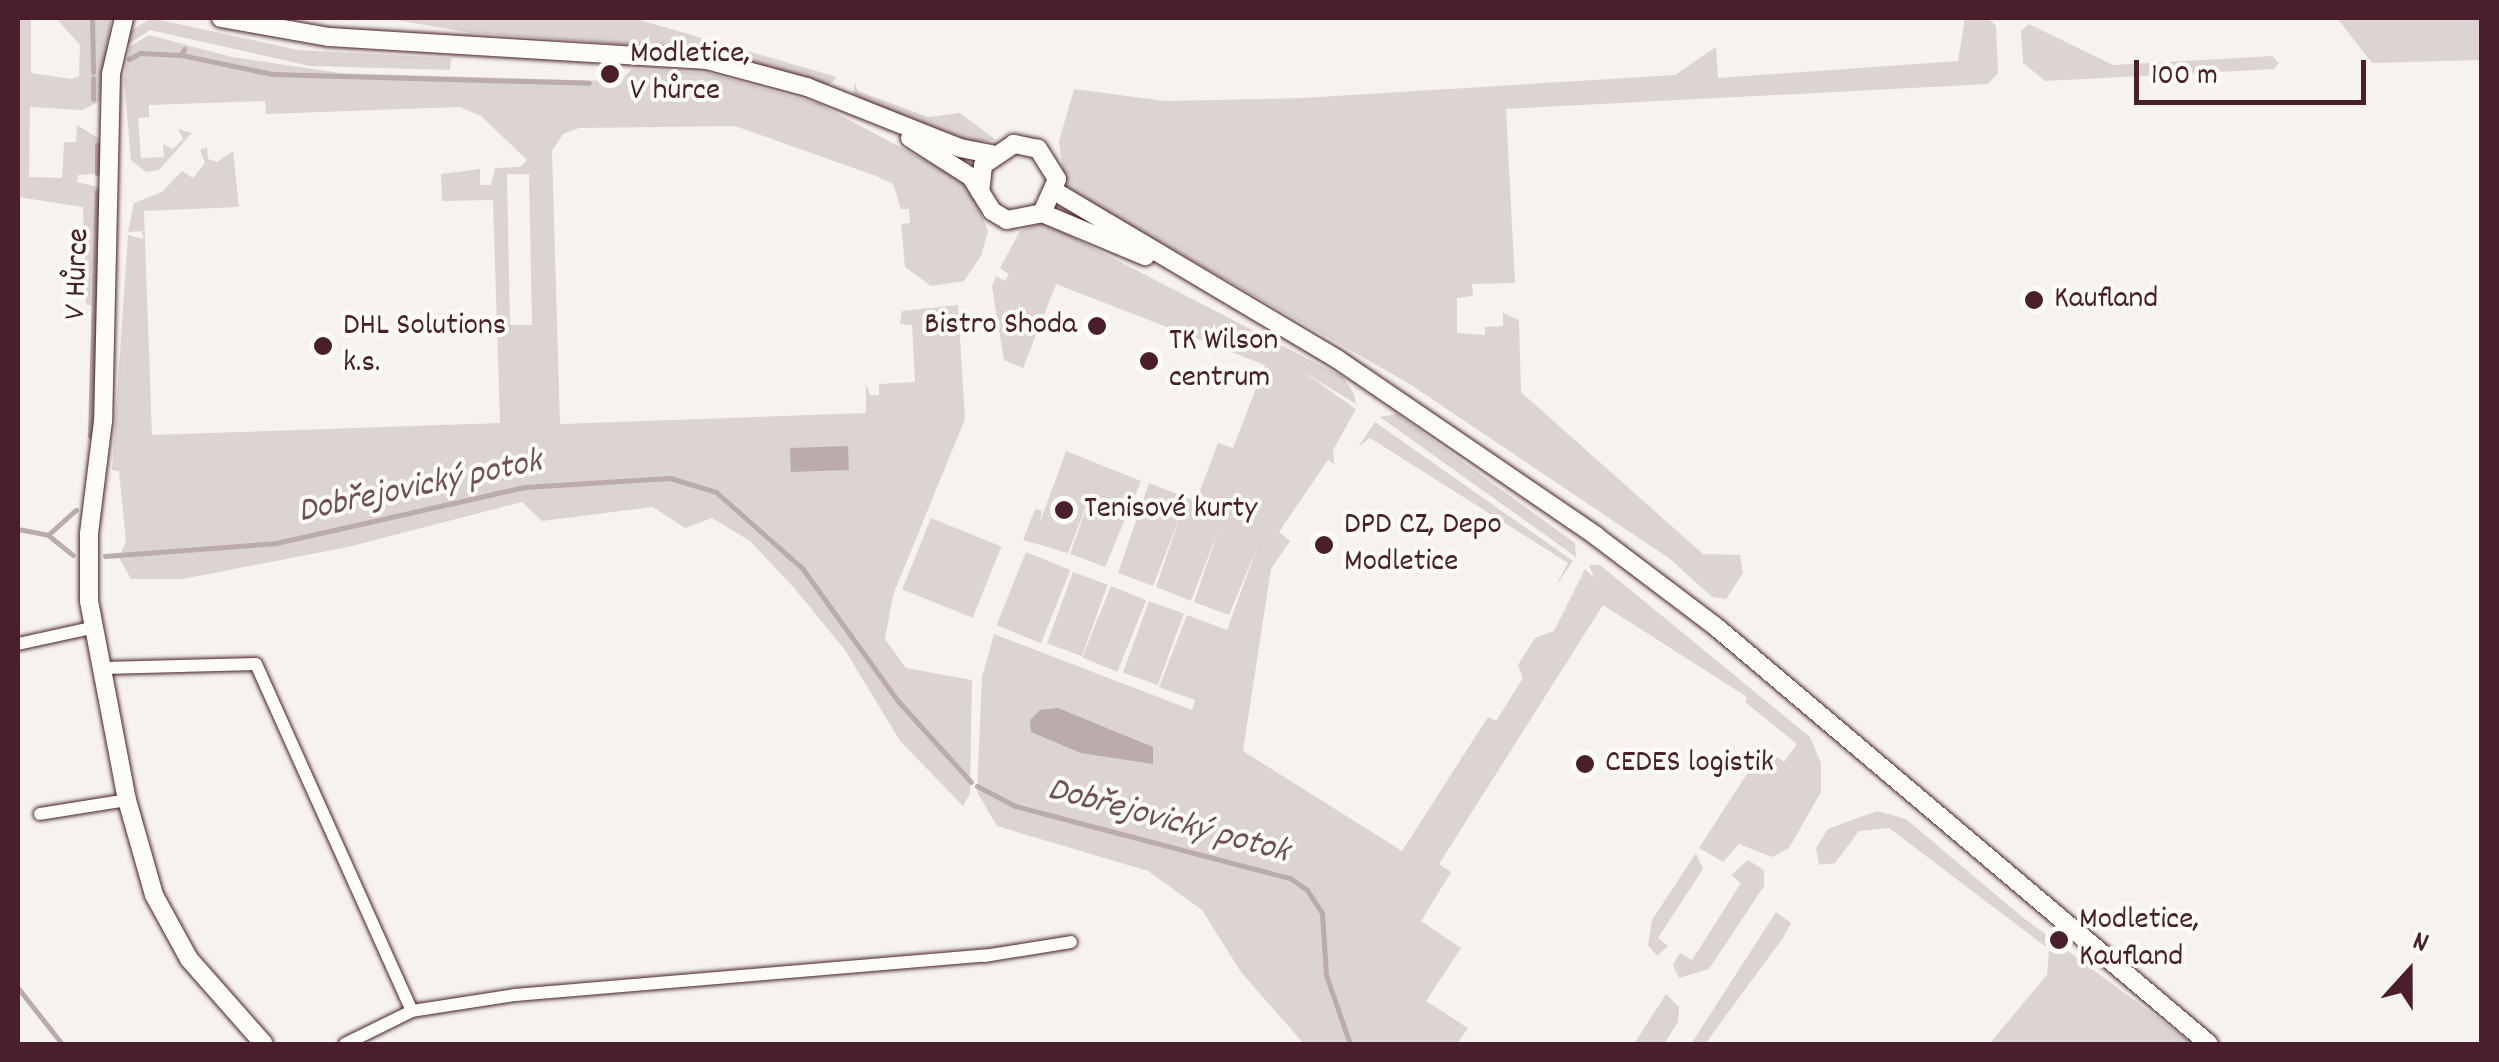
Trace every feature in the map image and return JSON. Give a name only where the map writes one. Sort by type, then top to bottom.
[{"type":"main road","name":"V Hůrce","points":[[124,18],[111,74],[102,421],[86,571],[140,858],[168,925],[218,995],[264,1044]]},
{"type":"main road","points":[[221,18],[328,38],[684,56],[839,100],[960,148],[991,154],[1014,144],[1038,148],[1054,167],[1056,192],[1042,213]]},
{"type":"main road","points":[[839,100],[952,163],[992,211],[1007,220],[1042,213],[1200,280]]},
{"type":"main road","points":[[980,192],[991,154]]},
{"type":"main road","points":[[1056,192],[1484,456],[1715,626],[2209,1044]]},
{"type":"street","points":[[18,644],[95,627]]},
{"type":"street","points":[[104,668],[256,664],[412,1011]]},
{"type":"street","points":[[40,814],[127,800]]},
{"type":"street","points":[[345,1044],[412,1011],[515,995],[984,956],[1071,942]]},
{"type":"shaded area","points":[[18,18],[31,18],[31,73],[72,79],[79,76],[80,45],[56,18],[111,18],[99,102],[82,110],[30,107],[29,177],[62,178],[64,142],[76,142],[77,125],[101,140],[102,173],[78,175],[77,182],[102,188],[100,308],[86,304],[83,207],[18,197]]},
{"type":"shaded area","points":[[151,18],[298,50],[451,58],[450,70],[310,66],[150,30],[123,48],[131,31]]},
{"type":"shaded area","points":[[384,18],[633,18],[837,77],[829,85],[706,50],[472,33]]},
{"type":"shaded area","points":[[1965,18],[1988,18],[1996,26],[1998,73],[1988,84],[1506,109],[1515,283],[1472,284],[1473,296],[1457,298],[1457,333],[1485,335],[1485,327],[1503,326],[1503,313],[1519,320],[1521,392],[1703,554],[1740,555],[1743,573],[1726,599],[1712,597],[1670,559],[1408,383],[1065,188],[1059,141],[1074,89],[1165,101],[1302,98],[1675,75],[1716,47],[1718,78],[1958,61]]},
{"type":"shaded area","points":[[2337,18],[2481,18],[2481,60],[2372,63]]},
{"type":"shaded area","points":[[2029,24],[2113,65],[2272,56],[2279,63],[2274,69],[2045,81],[2023,63],[2021,31]]},
{"type":"shaded area","points":[[149,35],[232,57],[340,73],[607,81],[621,80],[632,69],[708,73],[819,104],[968,183],[988,231],[981,256],[964,281],[931,286],[905,267],[901,224],[910,223],[909,209],[901,209],[893,184],[876,176],[735,126],[579,128],[563,134],[552,151],[560,424],[866,413],[866,384],[870,395],[879,395],[879,384],[915,382],[912,325],[900,324],[902,311],[958,305],[965,419],[893,595],[885,639],[906,668],[972,680],[970,793],[963,806],[900,741],[845,650],[795,589],[750,541],[712,518],[685,528],[653,507],[542,521],[522,502],[348,547],[183,579],[131,579],[119,558],[126,541],[119,471],[112,470],[128,235],[143,239],[142,231],[128,232],[134,203],[162,192],[182,171],[193,178],[205,163],[200,150],[207,147],[208,159],[217,162],[233,151],[239,207],[144,211],[152,435],[500,423],[493,200],[442,201],[441,174],[480,169],[480,185],[491,185],[495,168],[520,167],[527,160],[481,116],[460,107],[266,114],[265,101],[149,105],[149,117],[138,118],[141,158],[164,157],[163,144],[173,149],[183,139],[178,129],[192,133],[159,170],[146,172],[131,160],[124,80],[130,46]],"holes":[[[507,174],[529,174],[532,325],[510,325]]]},
{"type":"shaded area","points":[[855,83],[858,91],[928,117],[960,113],[996,140],[963,143],[860,98],[853,94]]},
{"type":"shaded area","points":[[1043,222],[1343,377],[1354,394],[1356,404],[1302,371],[1356,409],[1333,450],[1334,464],[1328,460],[1279,532],[1290,541],[1271,569],[1243,751],[1402,851],[1488,717],[1496,721],[1523,678],[1518,665],[1535,638],[1554,631],[1585,569],[1594,578],[1589,565],[1600,565],[1810,737],[1821,763],[1821,792],[1789,848],[1772,857],[1739,844],[1723,862],[1699,848],[1754,763],[1774,755],[1784,762],[1797,744],[1745,702],[1747,697],[1603,605],[1439,864],[1451,872],[1421,921],[1461,948],[1426,1001],[1468,1028],[1457,1044],[1304,1044],[1241,972],[1202,910],[1148,871],[997,826],[977,792],[982,677],[994,634],[1192,710],[1195,700],[1159,687],[1187,615],[1227,630],[1258,545],[1229,615],[1194,602],[1219,529],[1191,601],[1156,587],[1181,514],[1153,586],[1118,573],[1149,483],[1196,501],[1218,443],[1233,448],[1265,365],[1056,284],[1023,368],[1004,360],[992,287],[996,276],[1005,281],[1009,274],[1000,268],[1020,231]]},
{"type":"shaded area","points":[[1397,414],[1575,543],[1576,557],[1380,417]]},
{"type":"shaded area","points":[[1375,422],[1573,561],[1555,587],[1568,563],[1370,438],[1358,447]]},
{"type":"shaded area","points":[[848,446],[849,470],[791,472],[790,448]]},
{"type":"shaded area","points":[[1066,451],[1141,481],[1105,567],[1070,554],[1096,481],[1068,553],[1023,540],[1035,509],[1042,511],[1039,525]]},
{"type":"shaded area","points":[[931,518],[1001,546],[973,618],[902,589]]},
{"type":"shaded area","points":[[1026,552],[1071,570],[1041,643],[996,625]]},
{"type":"shaded area","points":[[1073,572],[1108,585],[1082,656],[1047,643]]},
{"type":"shaded area","points":[[1111,586],[1146,600],[1117,672],[1082,657]]},
{"type":"shaded area","points":[[1149,601],[1184,614],[1158,685],[1123,672]]},
{"type":"shaded area","points":[[1058,708],[1153,747],[1153,764],[1081,753],[1031,732],[1030,720],[1040,710]]},
{"type":"shaded area","points":[[1877,811],[1906,819],[2021,916],[2193,1044],[1989,1044],[2047,975],[2049,949],[1889,828],[1859,831],[1835,863],[1819,865],[1816,848],[1828,829]]},
{"type":"shaded area","points":[[1696,853],[1703,869],[1658,938],[1668,946],[1657,956],[1648,945],[1652,920]]},
{"type":"shaded area","points":[[1748,860],[1764,870],[1764,886],[1709,969],[1679,978],[1673,965],[1680,953],[1692,960],[1741,883],[1731,875]]},
{"type":"shaded area","points":[[1776,912],[1791,923],[1783,938],[1705,1044],[1691,1044]]},
{"type":"shaded area","points":[[1666,994],[1679,1007],[1678,1022],[1664,1044],[1634,1044]]},
{"type":"waterway","points":[[92,18],[93,72]]},
{"type":"waterway","points":[[129,59],[140,53],[181,55],[184,49]]},
{"type":"waterway","points":[[181,55],[272,74],[589,83]]},
{"type":"waterway","points":[[93,78],[93,99]]},
{"type":"waterway","points":[[97,145],[97,173]]},
{"type":"waterway","points":[[90,436],[97,192]]},
{"type":"waterway","name":"Dobřejovický potok","points":[[105,556],[276,543],[525,487],[670,478],[716,492],[802,568],[898,701],[971,782]]},
{"type":"waterway","points":[[49,534],[76,510]]},
{"type":"waterway","name":"Dobřejovický potok","points":[[18,529],[48,535],[73,555]]},
{"type":"waterway","name":"Dobřejovický potok","points":[[977,786],[1015,806],[1290,878],[1307,890],[1322,913],[1326,975],[1350,1044]]},
{"type":"waterway","points":[[18,988],[62,1044]]},
{"type":"place","name":"Modletice, V hůrce","points":[[610,74]]},
{"type":"place","name":"Kaufland","points":[[2034,300]]},
{"type":"place","name":"Bistro Shoda","points":[[1097,326]]},
{"type":"place","name":"DHL Solutions k.s.","points":[[323,346]]},
{"type":"place","name":"TK Wilson centrum","points":[[1149,361]]},
{"type":"place","name":"Tenisové kurty","points":[[1064,510]]},
{"type":"place","name":"DPD CZ, Depo Modletice","points":[[1324,545]]},
{"type":"place","name":"CEDES logistik","points":[[1585,764]]},
{"type":"place","name":"Modletice, Kaufland","points":[[2059,940]]}]
